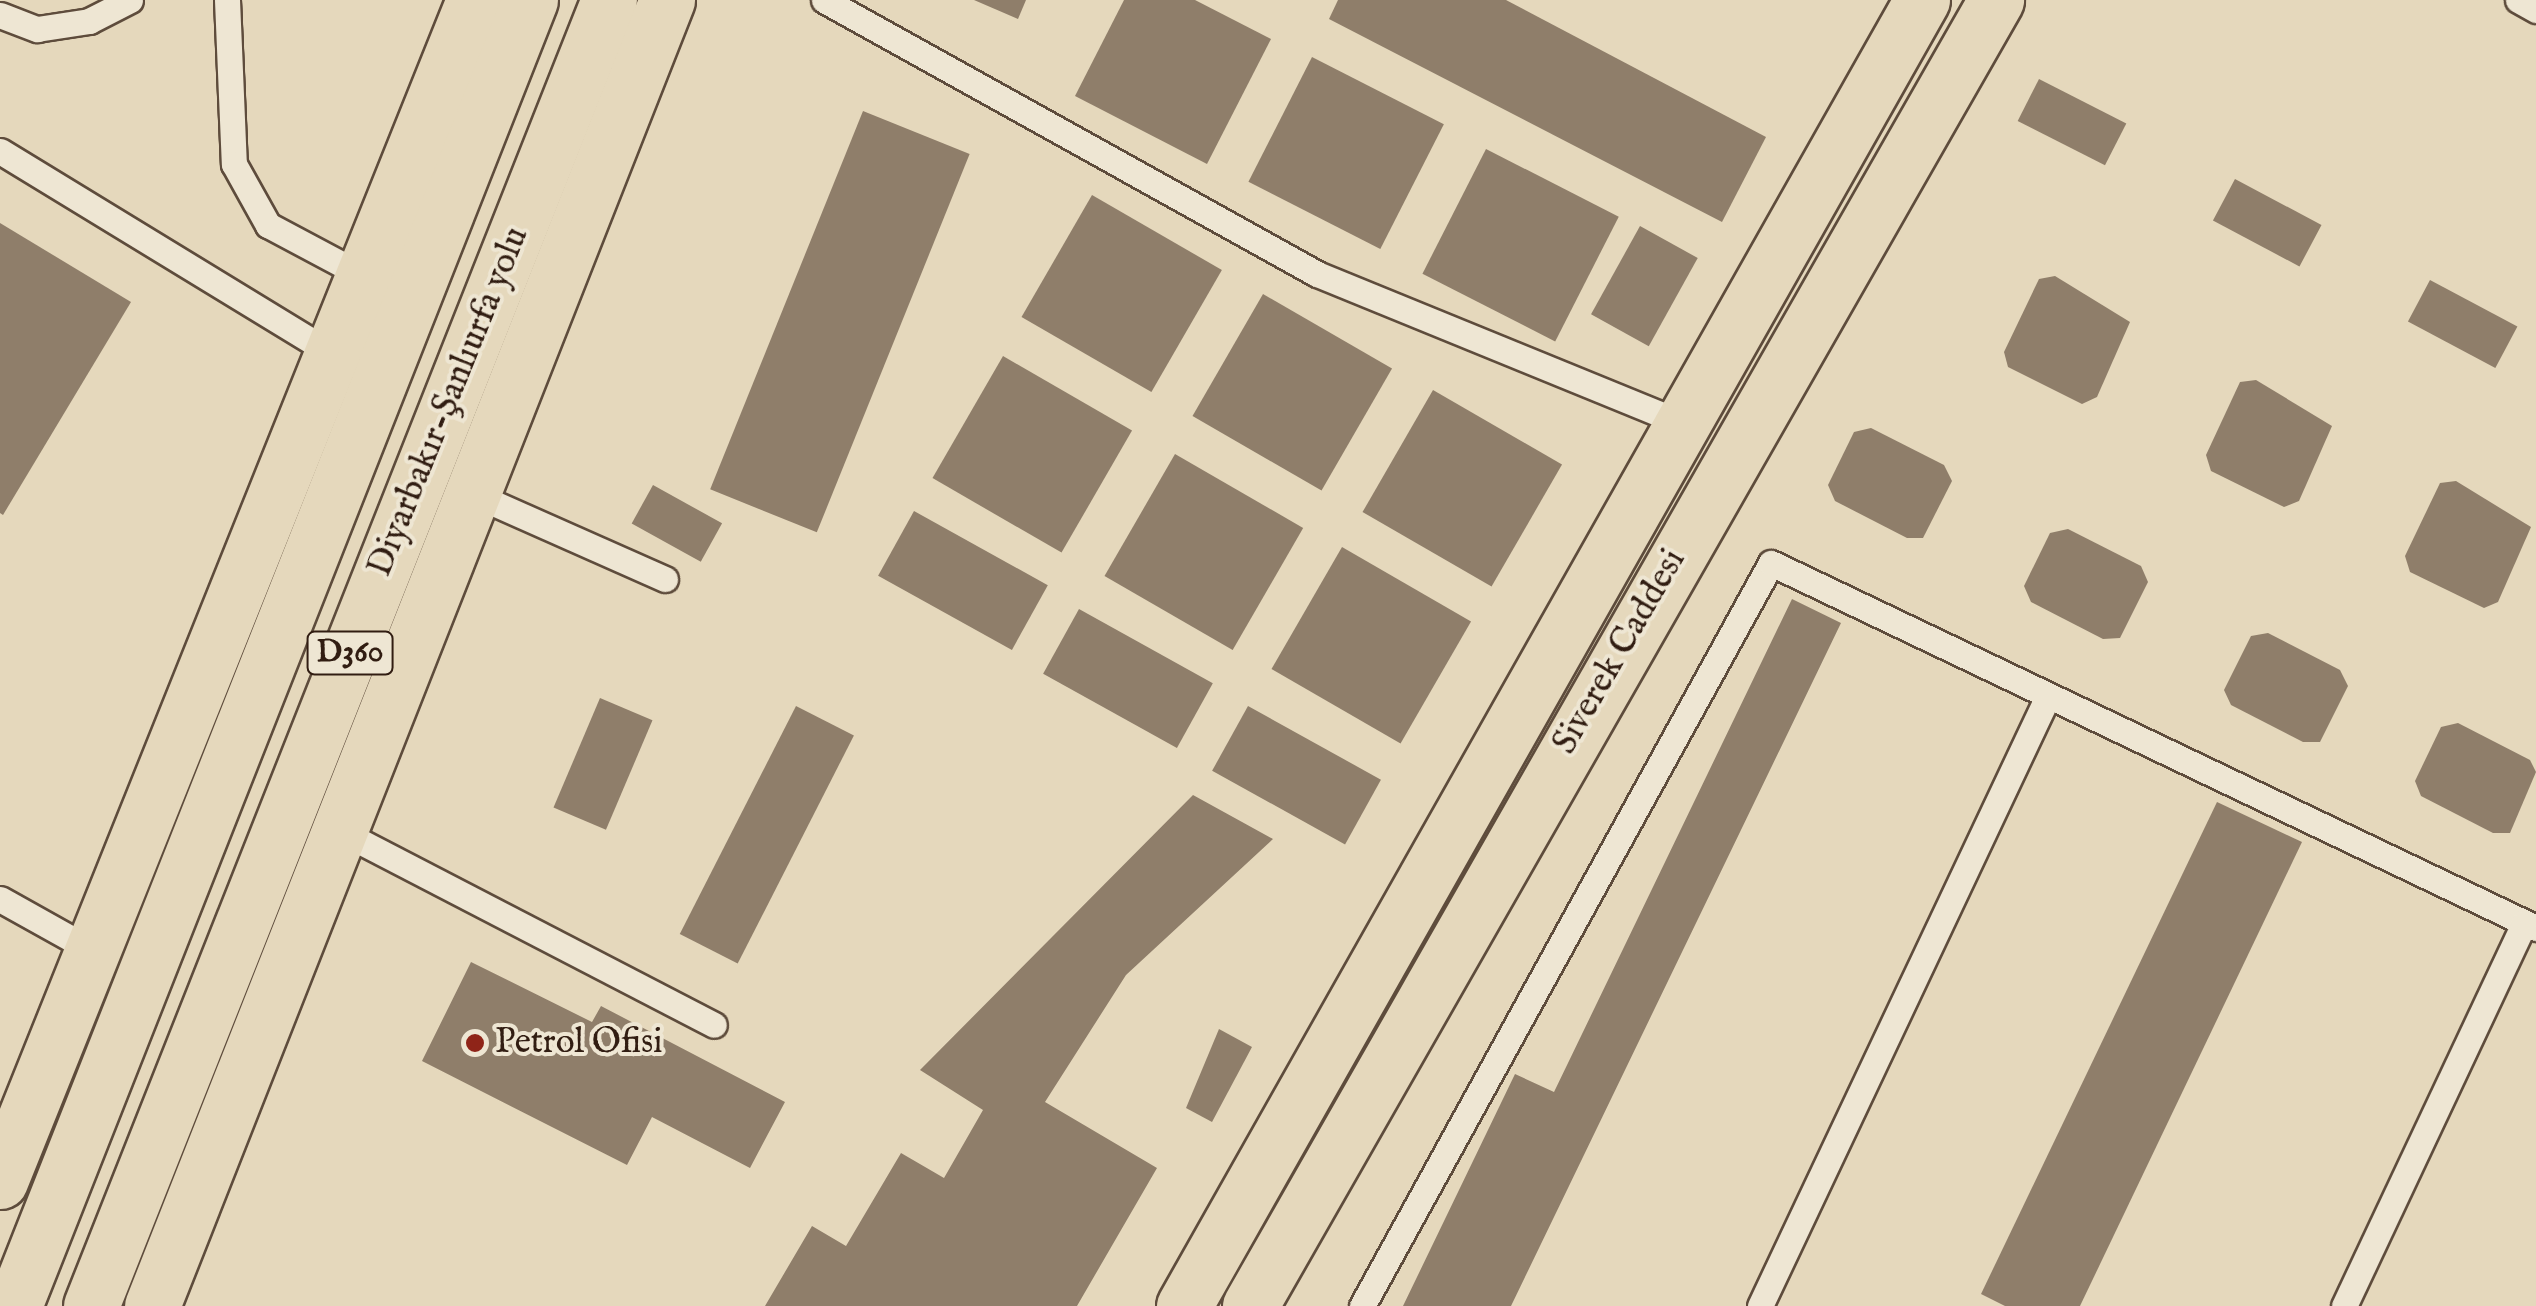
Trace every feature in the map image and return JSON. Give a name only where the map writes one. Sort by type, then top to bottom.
[{"type":"main road","name":"Diyarbakır-Şanlıurfa yolu","points":[[14,1306],[530,0]]},
{"type":"main road","name":"Diyarbakır-Şanlıurfa yolu","points":[[91,1306],[608,0]]},
{"type":"main road","points":[[152,1306],[666,0]]},
{"type":"main road","name":"Siverek Caddesi","points":[[1184,1306],[1680,422],[1922,0]]},
{"type":"main road","name":"Siverek Caddesi","points":[[1250,1306],[1996,0]]},
{"type":"main road","points":[[0,1181],[364,276],[465,2]]},
{"type":"lane","points":[[0,15],[37,29],[89,20],[130,0]]},
{"type":"lane","points":[[227,0],[234,164],[268,224],[364,276]]},
{"type":"lane","points":[[824,0],[1317,274],[1680,422]]},
{"type":"lane","points":[[2518,0],[2536,10]]},
{"type":"lane","points":[[0,151],[333,354]]},
{"type":"lane","points":[[474,494],[665,579]]},
{"type":"lane","points":[[1362,1306],[1771,562],[2047,698],[2530,925],[2344,1306]]},
{"type":"lane","points":[[1760,1306],[2047,698]]},
{"type":"lane","points":[[340,831],[714,1025]]},
{"type":"lane","points":[[0,899],[93,951]]},
{"type":"building","points":[[974,0],[1026,0],[1018,19]]},
{"type":"building","points":[[1124,0],[1195,0],[1271,39],[1207,164],[1075,96]]},
{"type":"building","points":[[1338,0],[1506,0],[1766,137],[1722,222],[1329,19]]},
{"type":"building","points":[[1312,57],[1444,124],[1380,249],[1248,182]]},
{"type":"building","points":[[2039,79],[2126,123],[2105,165],[2018,121]]},
{"type":"building","points":[[863,111],[970,154],[817,532],[710,489]]},
{"type":"building","points":[[1486,149],[1619,217],[1555,341],[1422,274]]},
{"type":"building","points":[[2235,179],[2322,225],[2299,267],[2213,220]]},
{"type":"building","points":[[1092,195],[1222,270],[1151,392],[1022,317]]},
{"type":"building","points":[[0,223],[131,302],[3,515],[0,513]]},
{"type":"building","points":[[1640,226],[1698,258],[1649,346],[1591,314]]},
{"type":"building","points":[[2055,276],[2130,322],[2097,397],[2082,404],[2008,367],[2004,352],[2039,279]]},
{"type":"building","points":[[2430,280],[2517,326],[2495,368],[2408,321]]},
{"type":"building","points":[[1263,294],[1392,368],[1322,491],[1192,416]]},
{"type":"building","points":[[1003,356],[1132,430],[1062,553],[932,478]]},
{"type":"building","points":[[2256,380],[2332,426],[2299,501],[2284,507],[2211,471],[2206,455],[2240,382]]},
{"type":"building","points":[[1433,390],[1562,464],[1492,587],[1362,512]]},
{"type":"building","points":[[1871,428],[1944,465],[1952,481],[1923,538],[1907,538],[1835,501],[1828,485],[1854,432]]},
{"type":"building","points":[[1175,454],[1303,528],[1233,650],[1104,576]]},
{"type":"building","points":[[2456,481],[2531,527],[2498,602],[2484,608],[2410,572],[2405,556],[2440,483]]},
{"type":"building","points":[[653,485],[722,523],[701,562],[632,523]]},
{"type":"building","points":[[914,511],[1048,585],[1012,650],[878,576]]},
{"type":"building","points":[[2068,529],[2141,566],[2148,582],[2120,638],[2103,639],[2031,602],[2024,586],[2050,533]]},
{"type":"building","points":[[1342,547],[1471,622],[1401,744],[1272,669]]},
{"type":"building","points":[[1792,599],[1841,623],[1511,1306],[1403,1306],[1515,1074],[1554,1092]]},
{"type":"building","points":[[1079,609],[1213,683],[1177,748],[1043,674]]},
{"type":"building","points":[[2268,633],[2340,670],[2348,686],[2320,742],[2303,742],[2231,705],[2224,690],[2251,636]]},
{"type":"building","points":[[600,698],[652,720],[606,830],[554,808]]},
{"type":"building","points":[[796,706],[854,736],[738,964],[680,934]]},
{"type":"building","points":[[1248,706],[1381,780],[1345,844],[1212,771]]},
{"type":"building","points":[[2458,723],[2530,760],[2536,772],[2510,833],[2493,833],[2421,796],[2415,781],[2441,727]]},
{"type":"building","points":[[1193,795],[1273,839],[1126,975],[1045,1102],[1157,1168],[1077,1306],[765,1306],[812,1226],[846,1246],[901,1153],[944,1178],[983,1110],[920,1070]]},
{"type":"building","points":[[2217,802],[2302,842],[2080,1306],[2005,1306],[1981,1294]]},
{"type":"building","points":[[471,962],[592,1022],[601,1006],[785,1102],[750,1168],[652,1117],[627,1165],[422,1061]]},
{"type":"building","points":[[1219,1029],[1252,1047],[1212,1122],[1186,1108]]},
{"type":"place","name":"Petrol Ofisi","points":[[475,1043]]}]
